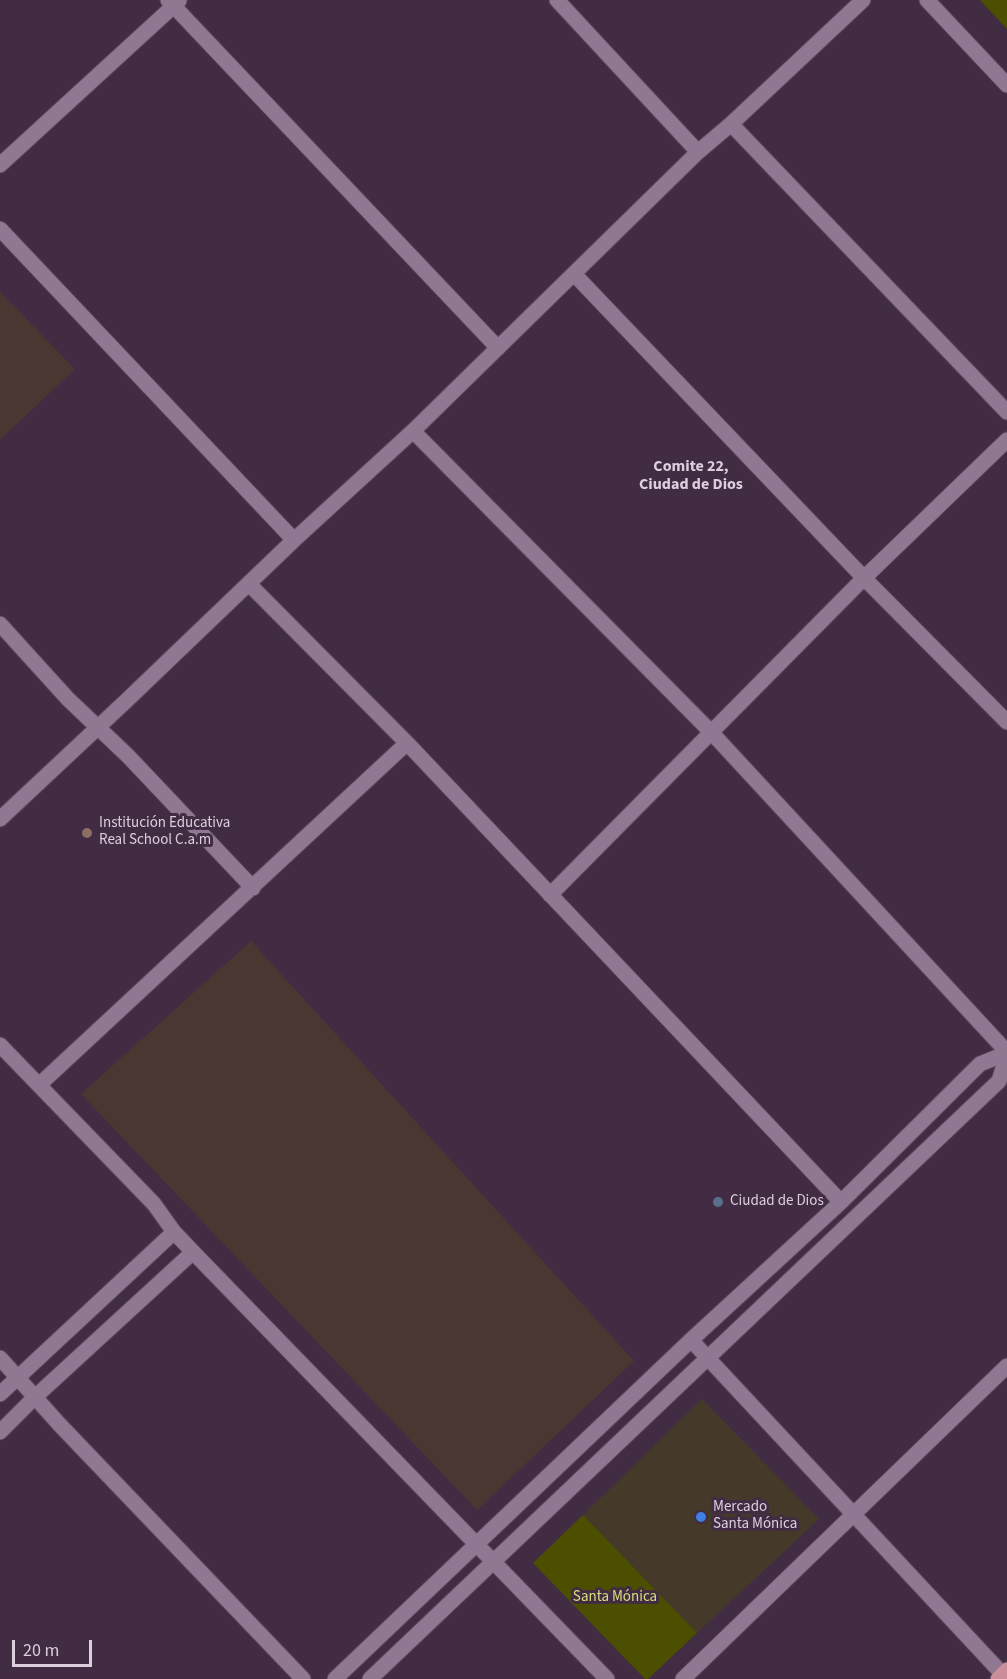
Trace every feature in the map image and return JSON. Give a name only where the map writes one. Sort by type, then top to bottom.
[{"type":"street","points":[[557,0],[698,152]]},
{"type":"street","points":[[0,819],[294,540],[413,431],[698,152],[863,0]]},
{"type":"street","points":[[927,0],[1007,85]]},
{"type":"street","points":[[0,165],[174,2],[498,348]]},
{"type":"street","points":[[731,124],[1007,412]]},
{"type":"street","points":[[0,229],[294,540]]},
{"type":"street","points":[[575,274],[864,578],[1007,722]]},
{"type":"street","points":[[413,431],[711,732],[1007,1053]]},
{"type":"street","points":[[550,895],[864,578],[1007,440]]},
{"type":"street","points":[[249,584],[407,743],[841,1202]]},
{"type":"street","points":[[0,624],[97,729],[128,756],[253,888]]},
{"type":"street","points":[[39,1085],[407,743]]},
{"type":"street","points":[[0,1045],[154,1204],[174,1232],[193,1252],[607,1679]]},
{"type":"street","points":[[335,1679],[690,1340],[841,1202],[980,1064],[1007,1053]]},
{"type":"street","points":[[370,1679],[999,1081],[1007,1053]]},
{"type":"street","points":[[0,1394],[174,1232]]},
{"type":"street","points":[[0,1432],[193,1252]]},
{"type":"street","points":[[690,1340],[1004,1676]]},
{"type":"street","points":[[0,1358],[303,1679]]},
{"type":"street","points":[[683,1679],[1007,1366]]},
{"type":"shaded area","points":[[0,292],[75,369],[0,440]]},
{"type":"shaded area","points":[[251,941],[634,1361],[477,1510],[81,1094]]},
{"type":"shaded area","name":"Mercado Santa Mónica","points":[[702,1399],[819,1519],[697,1633],[583,1515]]},
{"type":"green space","points":[[980,0],[1007,0],[1007,29]]},
{"type":"green space","name":"Santa Mónica","points":[[583,1515],[697,1633],[648,1679],[645,1679],[533,1563]]},
{"type":"place","name":"Institución Educativa Real School C.a.m","points":[[87,833]]},
{"type":"place","name":"Ciudad de Dios","points":[[718,1202]]},
{"type":"place","name":"Mercado Santa Mónica","points":[[701,1517]]},
{"type":"district","name":"Comite 22, Ciudad de Dios","points":[[691,476]]}]
